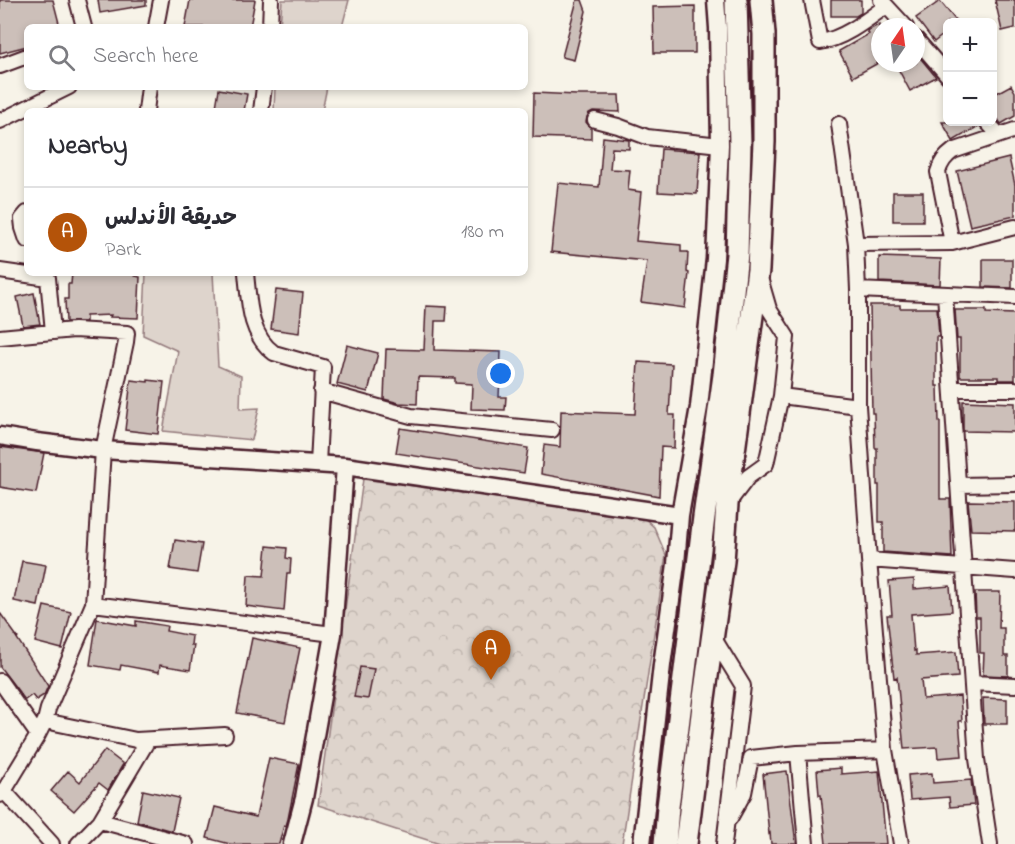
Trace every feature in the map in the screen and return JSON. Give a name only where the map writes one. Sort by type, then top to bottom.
[{"type":"main road","points":[[665,844],[737,254],[740,144],[736,0]]},
{"type":"main road","points":[[686,844],[758,270],[764,142],[764,34],[761,0]]},
{"type":"street","points":[[77,0],[83,24]]},
{"type":"street","points":[[157,24],[161,0]]},
{"type":"street","points":[[270,24],[271,0]]},
{"type":"street","points":[[642,844],[680,515],[699,407],[715,259],[720,146],[716,0]]},
{"type":"street","points":[[812,0],[820,42],[828,41],[864,23],[883,3],[897,18]]},
{"type":"street","points":[[925,49],[945,72]]},
{"type":"street","points":[[0,66],[24,57]]},
{"type":"street","points":[[26,108],[63,90]]},
{"type":"street","points":[[146,108],[149,90]]},
{"type":"street","points":[[261,108],[264,90]]},
{"type":"street","points":[[0,121],[24,109]]},
{"type":"street","points":[[595,120],[647,137],[720,146]]},
{"type":"street","points":[[839,124],[856,244],[858,406],[885,750],[901,844]]},
{"type":"street","points":[[991,126],[999,135]]},
{"type":"street","points":[[952,243],[938,172],[940,164],[953,151],[1015,130]]},
{"type":"street","points":[[24,217],[22,219],[24,231]]},
{"type":"street","points":[[856,244],[952,243],[1015,227]]},
{"type":"street","points":[[728,504],[748,477],[766,464],[781,396],[786,336],[768,309],[758,270]]},
{"type":"street","points":[[0,271],[24,273]]},
{"type":"street","points":[[46,276],[53,332]]},
{"type":"street","points":[[246,276],[250,314],[260,340],[274,353],[323,367],[318,464]]},
{"type":"street","points":[[858,290],[1015,297]]},
{"type":"street","points":[[945,294],[977,759],[990,844]]},
{"type":"street","points":[[0,337],[74,330],[127,333],[103,450],[93,604],[45,721],[2,793],[52,844]]},
{"type":"street","points":[[952,388],[1015,389]]},
{"type":"street","points":[[321,391],[411,416],[552,430]]},
{"type":"street","points":[[781,396],[858,406]]},
{"type":"street","points":[[694,432],[704,517]]},
{"type":"street","points":[[0,436],[103,450],[345,466],[680,515]]},
{"type":"street","points":[[292,844],[304,798],[333,634],[345,466]]},
{"type":"street","points":[[958,485],[1015,484]]},
{"type":"street","points":[[869,560],[1015,571]]},
{"type":"street","points":[[93,604],[333,634]]},
{"type":"street","points":[[712,637],[743,686],[724,844]]},
{"type":"street","points":[[0,681],[38,735]]},
{"type":"street","points":[[972,683],[1015,685]]},
{"type":"street","points":[[45,721],[136,740],[225,735]]},
{"type":"street","points":[[78,844],[100,821],[148,740]]},
{"type":"street","points":[[727,823],[744,793],[751,758],[798,753],[885,750]]},
{"type":"street","points":[[798,753],[806,844]]},
{"type":"street","points":[[100,821],[186,844]]},
{"type":"green space","points":[[282,0],[349,0],[343,24],[280,24]]},
{"type":"green space","points":[[275,90],[326,90],[323,108],[274,108]]},
{"type":"green space","points":[[146,276],[213,276],[218,366],[241,376],[240,409],[259,408],[252,440],[163,431],[178,351],[143,335]]},
{"type":"green space","points":[[363,479],[644,518],[654,527],[666,555],[622,844],[440,844],[318,805]]},
{"type":"building","points":[[0,0],[53,0],[59,24],[24,24],[24,47],[0,53]]},
{"type":"building","points":[[98,0],[146,0],[146,5],[100,13]]},
{"type":"building","points":[[190,0],[255,0],[251,24],[186,24]]},
{"type":"building","points":[[577,0],[582,0],[586,11],[574,60],[562,57]]},
{"type":"building","points":[[831,0],[861,0],[861,13],[856,16],[831,16]]},
{"type":"building","points":[[995,0],[1015,0],[1015,28],[1002,31]]},
{"type":"building","points":[[940,1],[954,18],[943,18],[943,35],[934,42],[925,30],[925,18],[916,18]]},
{"type":"building","points":[[695,6],[695,53],[654,53],[653,7]]},
{"type":"building","points":[[871,29],[871,67],[853,77],[839,51],[869,34],[867,31]]},
{"type":"building","points":[[925,64],[936,77],[910,91],[900,72],[925,72]]},
{"type":"building","points":[[1011,85],[1015,92],[1015,116],[1001,124],[997,118],[997,93]]},
{"type":"building","points":[[219,90],[247,94],[245,108],[216,107]]},
{"type":"building","points":[[534,93],[619,95],[620,112],[593,111],[589,113],[586,122],[591,128],[591,139],[533,137]]},
{"type":"building","points":[[944,126],[979,126],[953,141]]},
{"type":"building","points":[[603,137],[629,140],[629,149],[612,148],[610,169],[630,170],[628,190],[641,192],[636,241],[681,245],[681,252],[688,252],[687,272],[689,273],[685,308],[641,302],[647,261],[551,252],[558,183],[599,187]]},
{"type":"building","points":[[661,149],[700,152],[697,194],[658,192]]},
{"type":"building","points":[[1009,158],[1015,185],[1015,216],[970,226],[957,171]]},
{"type":"building","points":[[893,192],[923,192],[923,221],[893,221]]},
{"type":"building","points":[[879,257],[941,259],[940,285],[879,282]]},
{"type":"building","points":[[983,259],[1012,259],[1012,288],[983,287]]},
{"type":"building","points":[[72,276],[140,277],[138,318],[110,317],[111,315],[86,316],[86,322],[66,322],[65,299],[68,299],[68,284],[71,284]]},
{"type":"building","points":[[276,290],[303,293],[299,333],[271,329]]},
{"type":"building","points":[[34,293],[40,324],[23,326],[17,297]]},
{"type":"building","points":[[870,305],[937,308],[939,337],[936,337],[936,386],[938,386],[940,422],[940,499],[950,499],[952,557],[883,552],[883,522],[879,522],[877,448],[875,448],[874,413],[872,413]]},
{"type":"building","points":[[426,306],[447,307],[446,321],[435,321],[434,350],[501,352],[499,397],[506,397],[505,410],[471,409],[472,384],[455,383],[455,378],[418,377],[417,404],[384,399],[386,349],[424,350]]},
{"type":"building","points":[[955,310],[986,310],[986,313],[1015,314],[1015,380],[998,380],[998,377],[960,377],[960,339],[957,339]]},
{"type":"building","points":[[347,345],[378,353],[368,392],[337,384]]},
{"type":"building","points":[[638,362],[672,364],[669,415],[675,415],[674,448],[661,447],[659,496],[541,474],[544,445],[560,447],[561,411],[635,414]]},
{"type":"building","points":[[131,380],[164,382],[158,434],[125,430]]},
{"type":"building","points":[[963,401],[1015,403],[1015,432],[963,431]]},
{"type":"building","points":[[400,428],[528,448],[524,473],[396,453]]},
{"type":"building","points":[[0,447],[44,453],[36,493],[0,487]]},
{"type":"building","points":[[968,501],[1015,502],[1015,531],[971,530]]},
{"type":"building","points":[[175,540],[202,544],[197,573],[170,569]]},
{"type":"building","points":[[267,546],[287,548],[286,558],[291,559],[290,573],[287,573],[284,611],[246,606],[248,575],[264,576]]},
{"type":"building","points":[[22,561],[46,565],[38,606],[14,601]]},
{"type":"building","points":[[914,579],[914,589],[950,586],[952,611],[911,614],[916,655],[956,652],[958,677],[921,680],[923,699],[960,696],[962,721],[959,721],[962,756],[938,758],[937,747],[904,749],[897,677],[894,678],[887,615],[892,615],[889,581]]},
{"type":"building","points":[[975,592],[1000,592],[999,628],[1004,628],[1004,656],[1008,656],[1008,676],[983,675],[984,653],[980,653],[980,617],[976,617]]},
{"type":"building","points":[[44,606],[71,612],[62,649],[35,642]]},
{"type":"building","points":[[0,613],[48,686],[44,695],[36,700],[32,695],[25,700],[0,667]]},
{"type":"building","points":[[97,619],[136,626],[136,621],[167,626],[166,631],[192,636],[191,645],[194,645],[190,670],[160,665],[159,672],[121,665],[120,670],[90,665]]},
{"type":"building","points":[[252,638],[300,648],[285,722],[237,713]]},
{"type":"building","points":[[360,667],[374,669],[368,699],[354,697]]},
{"type":"building","points":[[983,698],[1007,699],[1007,724],[984,724]]},
{"type":"building","points":[[105,750],[123,764],[108,790],[99,783],[74,811],[51,791],[68,771],[80,782]]},
{"type":"building","points":[[269,758],[299,764],[288,819],[279,844],[230,844],[207,838],[215,807],[256,817]]},
{"type":"building","points":[[841,768],[841,774],[879,771],[886,844],[826,844],[817,770]]},
{"type":"building","points":[[787,771],[796,844],[771,844],[763,774]]},
{"type":"building","points":[[932,773],[933,783],[971,780],[974,805],[950,807],[949,797],[910,800],[908,775]]},
{"type":"building","points":[[143,790],[179,798],[172,831],[137,821]]},
{"type":"place","name":"حديقة الأندلس","points":[[491,680]]}]
